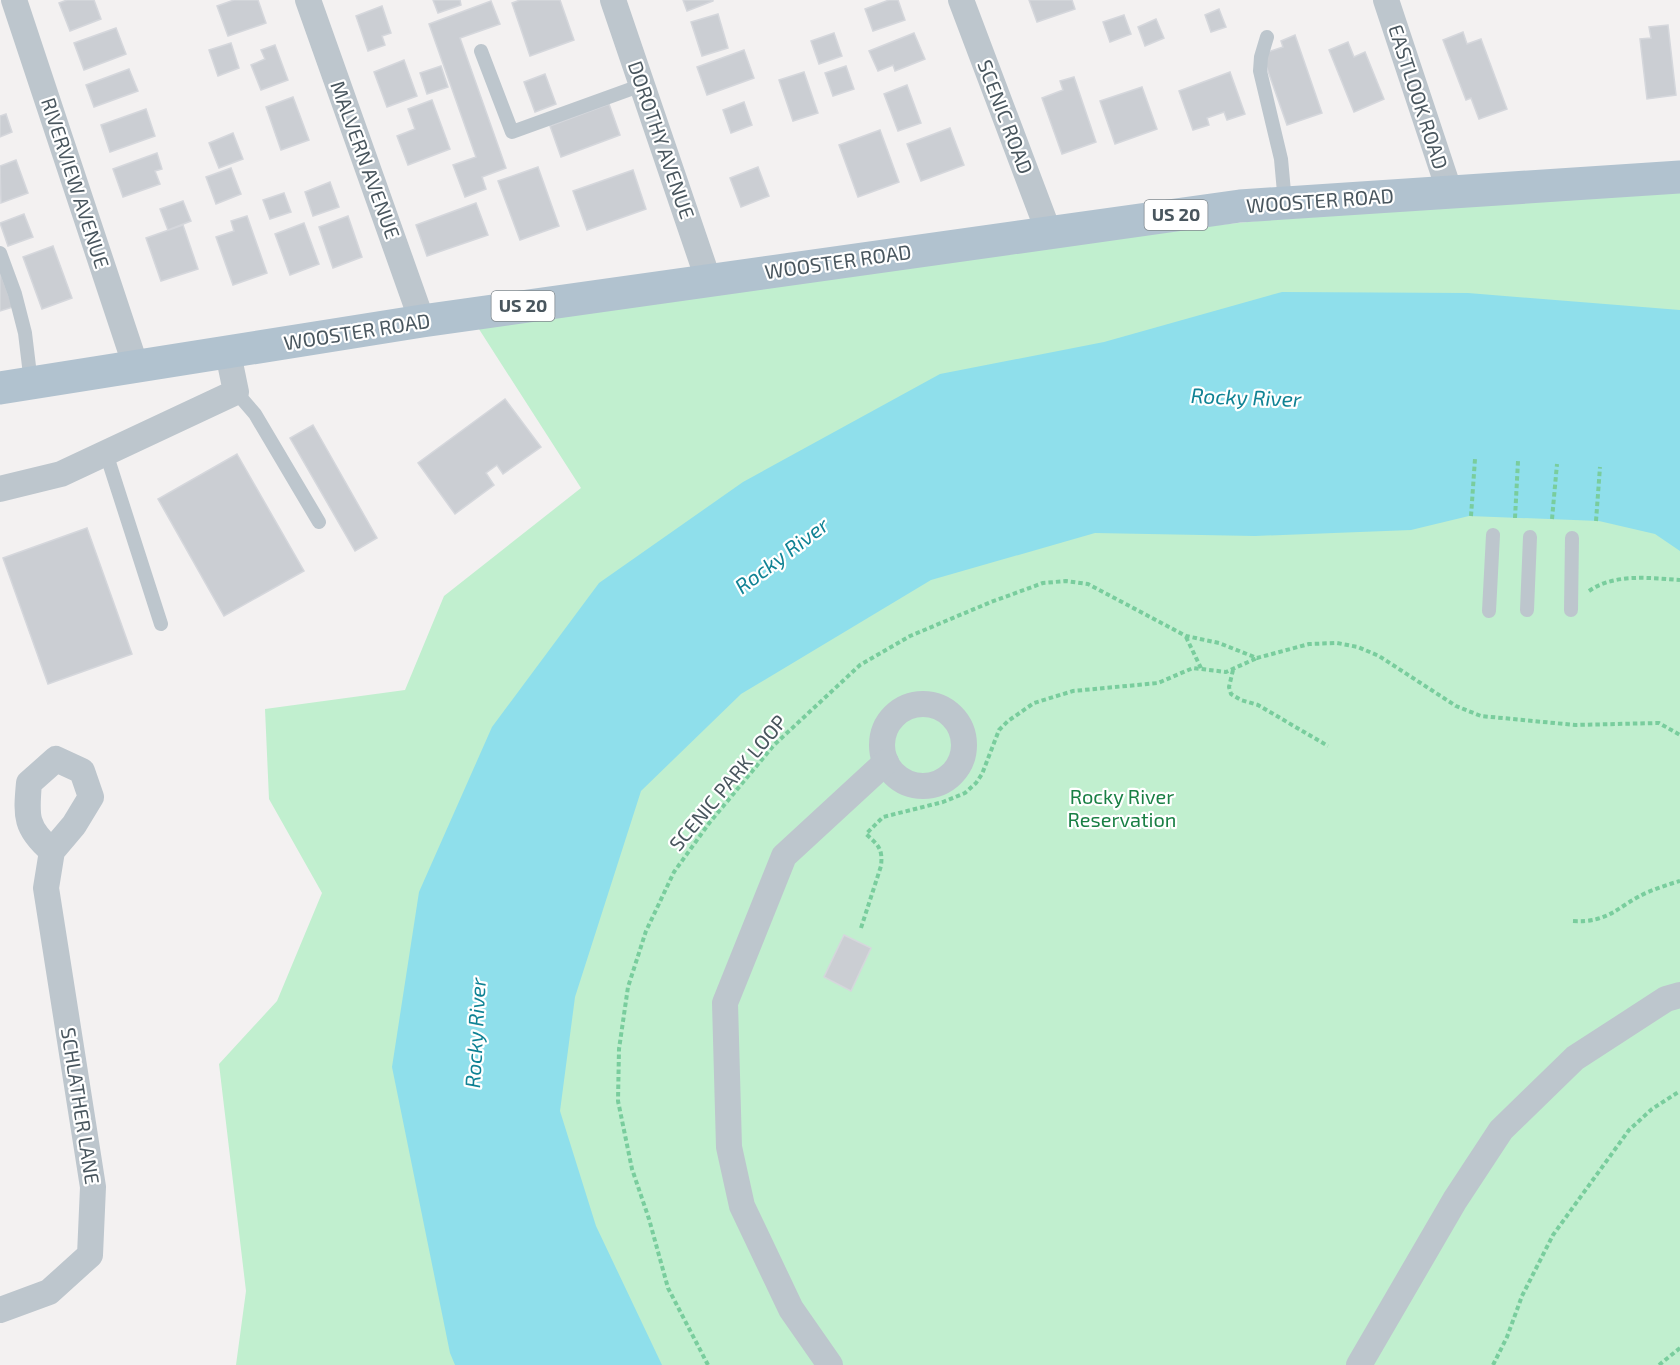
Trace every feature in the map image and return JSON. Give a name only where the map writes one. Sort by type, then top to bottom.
[{"type":"main road","name":"WOOSTER ROAD","points":[[16,386],[422,321],[1240,206],[1680,177]]},
{"type":"street","name":"RIVERVIEW AVENUE","points":[[14,0],[136,367]]},
{"type":"street","name":"MALVERN AVENUE","points":[[308,0],[422,321]]},
{"type":"street","name":"DOROTHY AVENUE","points":[[613,0],[708,279]]},
{"type":"street","name":"SCENIC ROAD","points":[[961,0],[1048,233]]},
{"type":"street","name":"EASTLOOK ROAD","points":[[1386,0],[1450,193]]},
{"type":"street","points":[[0,489],[62,474],[236,392],[228,353]]},
{"type":"street","points":[[830,1365],[791,1309],[742,1206],[729,1147],[725,1003],[784,856],[886,762]]},
{"type":"street","name":"SCHLATHER LANE","points":[[0,1310],[49,1292],[90,1256],[93,1187],[46,888],[52,851]]},
{"type":"street","points":[[1359,1365],[1455,1200],[1502,1130],[1575,1058],[1666,999],[1680,994]]},
{"type":"lane","points":[[1267,37],[1261,57],[1260,71],[1281,159],[1285,203]]},
{"type":"lane","points":[[481,51],[512,132],[642,85]]},
{"type":"lane","points":[[0,253],[15,294],[25,333],[16,386]]},
{"type":"lane","points":[[236,392],[255,414],[319,522]]},
{"type":"lane","points":[[106,453],[161,624]]},
{"type":"lane","points":[[1489,610],[1493,535]]},
{"type":"lane","points":[[1527,610],[1530,537]]},
{"type":"lane","points":[[1571,610],[1572,538]]},
{"type":"path","points":[[1471,516],[1475,459]]},
{"type":"path","points":[[1515,518],[1518,461]]},
{"type":"path","points":[[1552,519],[1557,464]]},
{"type":"path","points":[[1596,521],[1600,467]]},
{"type":"path","points":[[1585,593],[1600,583],[1618,579],[1680,580]]},
{"type":"path","name":"SCENIC PARK LOOP","points":[[708,1365],[668,1288],[632,1169],[618,1101],[620,1049],[628,987],[646,931],[674,872],[710,822],[774,745],[860,665],[910,636],[1043,583],[1066,581],[1088,584],[1186,636],[1219,643],[1257,658]]},
{"type":"path","points":[[1186,636],[1201,669]]},
{"type":"path","points":[[861,928],[883,855],[876,843],[866,834],[883,817],[943,802],[965,793],[982,774],[993,742],[999,730],[1008,721],[1034,704],[1072,691],[1146,685],[1164,681],[1186,670],[1201,669],[1217,672],[1309,644],[1337,643],[1358,647],[1379,656],[1456,706],[1481,716],[1575,725],[1659,723],[1680,735]]},
{"type":"path","points":[[1233,669],[1229,687],[1232,694],[1241,700],[1258,705],[1328,746]]},
{"type":"path","points":[[1573,921],[1590,922],[1605,917],[1647,893],[1680,881]]},
{"type":"path","points":[[1493,1365],[1522,1296],[1553,1235],[1629,1130],[1652,1109],[1680,1091]]},
{"type":"path","points":[[1659,1365],[1680,1348]]},
{"type":"green space","name":"Rocky River Reservation","points":[[1680,178],[1680,1365],[236,1365],[246,1291],[219,1064],[277,1001],[322,893],[269,799],[265,709],[405,690],[444,596],[581,488],[477,326],[843,263]]},
{"type":"water","name":"Rocky River","points":[[1282,292],[1468,293],[1680,310],[1680,551],[1655,534],[1599,521],[1469,516],[1411,530],[1255,536],[1095,533],[931,580],[741,694],[641,791],[575,997],[560,1111],[596,1226],[662,1365],[455,1365],[450,1353],[392,1067],[419,892],[492,727],[599,583],[743,482],[940,374],[1104,342]]},
{"type":"building","points":[[67,0],[94,0],[101,19],[70,31],[59,3]]},
{"type":"building","points":[[234,0],[258,0],[266,23],[228,36],[217,6]]},
{"type":"building","points":[[433,0],[460,0],[461,5],[438,13]]},
{"type":"building","points":[[520,0],[560,0],[574,40],[530,56],[512,3]]},
{"type":"building","points":[[683,0],[713,0],[713,1],[687,11]]},
{"type":"building","points":[[889,0],[898,0],[905,20],[873,31],[865,9]]},
{"type":"building","points":[[1029,0],[1072,0],[1075,9],[1037,22]]},
{"type":"building","points":[[491,1],[500,24],[460,38],[506,168],[482,177],[486,189],[465,197],[453,165],[476,157],[429,24]]},
{"type":"building","points":[[382,6],[391,33],[382,36],[385,45],[368,51],[356,16]]},
{"type":"building","points":[[1219,9],[1226,27],[1211,32],[1205,15]]},
{"type":"building","points":[[718,14],[728,48],[702,56],[691,22]]},
{"type":"building","points":[[1124,15],[1131,34],[1110,42],[1103,22]]},
{"type":"building","points":[[1156,19],[1164,38],[1145,46],[1138,27]]},
{"type":"building","points":[[1668,25],[1676,95],[1647,99],[1640,39],[1651,38],[1649,27]]},
{"type":"building","points":[[116,28],[126,54],[84,70],[74,43]]},
{"type":"building","points":[[1463,32],[1467,44],[1481,39],[1507,109],[1479,119],[1471,98],[1466,100],[1443,40]]},
{"type":"building","points":[[834,33],[842,56],[819,64],[811,41]]},
{"type":"building","points":[[914,33],[925,59],[895,71],[893,65],[878,71],[869,51]]},
{"type":"building","points":[[1295,35],[1322,113],[1287,125],[1262,54],[1283,47],[1281,41]]},
{"type":"building","points":[[1348,42],[1354,57],[1365,52],[1384,99],[1354,112],[1329,50]]},
{"type":"building","points":[[231,43],[239,68],[218,76],[209,50]]},
{"type":"building","points":[[275,45],[288,80],[261,90],[251,65],[265,59],[261,50]]},
{"type":"building","points":[[744,50],[754,78],[707,95],[697,67]]},
{"type":"building","points":[[404,60],[417,96],[387,107],[374,72]]},
{"type":"building","points":[[441,66],[448,87],[427,94],[420,73]]},
{"type":"building","points":[[846,66],[854,89],[833,96],[825,73]]},
{"type":"building","points":[[129,69],[138,91],[94,107],[86,85]]},
{"type":"building","points":[[804,72],[818,113],[793,121],[779,80]]},
{"type":"building","points":[[1230,72],[1245,114],[1227,120],[1224,112],[1207,118],[1209,125],[1193,130],[1179,91]]},
{"type":"building","points":[[545,74],[556,104],[535,112],[524,82]]},
{"type":"building","points":[[1074,77],[1096,142],[1062,154],[1042,98],[1063,90],[1060,81]]},
{"type":"building","points":[[907,85],[921,123],[898,131],[884,94]]},
{"type":"building","points":[[1142,87],[1157,129],[1115,144],[1100,101]]},
{"type":"building","points":[[293,97],[309,140],[281,150],[266,107]]},
{"type":"building","points":[[432,100],[450,149],[408,165],[397,136],[415,129],[408,109]]},
{"type":"building","points":[[744,102],[752,125],[731,133],[723,110]]},
{"type":"building","points":[[609,104],[620,135],[561,157],[550,126]]},
{"type":"building","points":[[146,109],[155,136],[110,152],[101,125]]},
{"type":"building","points":[[6,114],[12,132],[0,137],[0,116]]},
{"type":"building","points":[[950,128],[964,165],[921,181],[907,144]]},
{"type":"building","points":[[880,130],[899,182],[858,197],[839,145]]},
{"type":"building","points":[[233,133],[243,159],[219,168],[209,143]]},
{"type":"building","points":[[157,153],[162,169],[155,171],[160,184],[123,197],[113,169]]},
{"type":"building","points":[[16,160],[28,193],[1,203],[0,166]]},
{"type":"building","points":[[538,167],[559,226],[520,240],[498,181]]},
{"type":"building","points":[[758,167],[769,196],[741,207],[730,178]]},
{"type":"building","points":[[231,168],[241,194],[216,204],[206,177]]},
{"type":"building","points":[[633,170],[646,209],[587,230],[573,191]]},
{"type":"building","points":[[330,182],[339,207],[313,216],[305,192]]},
{"type":"building","points":[[284,193],[291,212],[270,219],[263,200]]},
{"type":"building","points":[[183,201],[191,221],[168,230],[160,209]]},
{"type":"building","points":[[476,203],[488,235],[427,256],[416,225]]},
{"type":"building","points":[[24,214],[33,237],[8,246],[0,223]]},
{"type":"building","points":[[247,216],[267,273],[233,285],[216,237],[234,231],[231,221]]},
{"type":"building","points":[[348,216],[362,257],[333,268],[319,227]]},
{"type":"building","points":[[304,223],[319,264],[290,275],[275,234]]},
{"type":"building","points":[[183,225],[198,269],[161,281],[146,238]]},
{"type":"building","points":[[53,246],[72,298],[42,309],[23,257]]},
{"type":"building","points":[[0,271],[13,307],[0,311]]},
{"type":"building","points":[[505,399],[541,447],[503,474],[497,465],[486,473],[494,485],[455,514],[418,463]]},
{"type":"building","points":[[313,425],[377,538],[355,551],[290,438]]},
{"type":"building","points":[[237,454],[304,571],[224,616],[158,499]]},
{"type":"building","points":[[87,528],[132,654],[48,684],[3,558]]},
{"type":"building","points":[[844,935],[871,948],[851,991],[824,977]]}]
